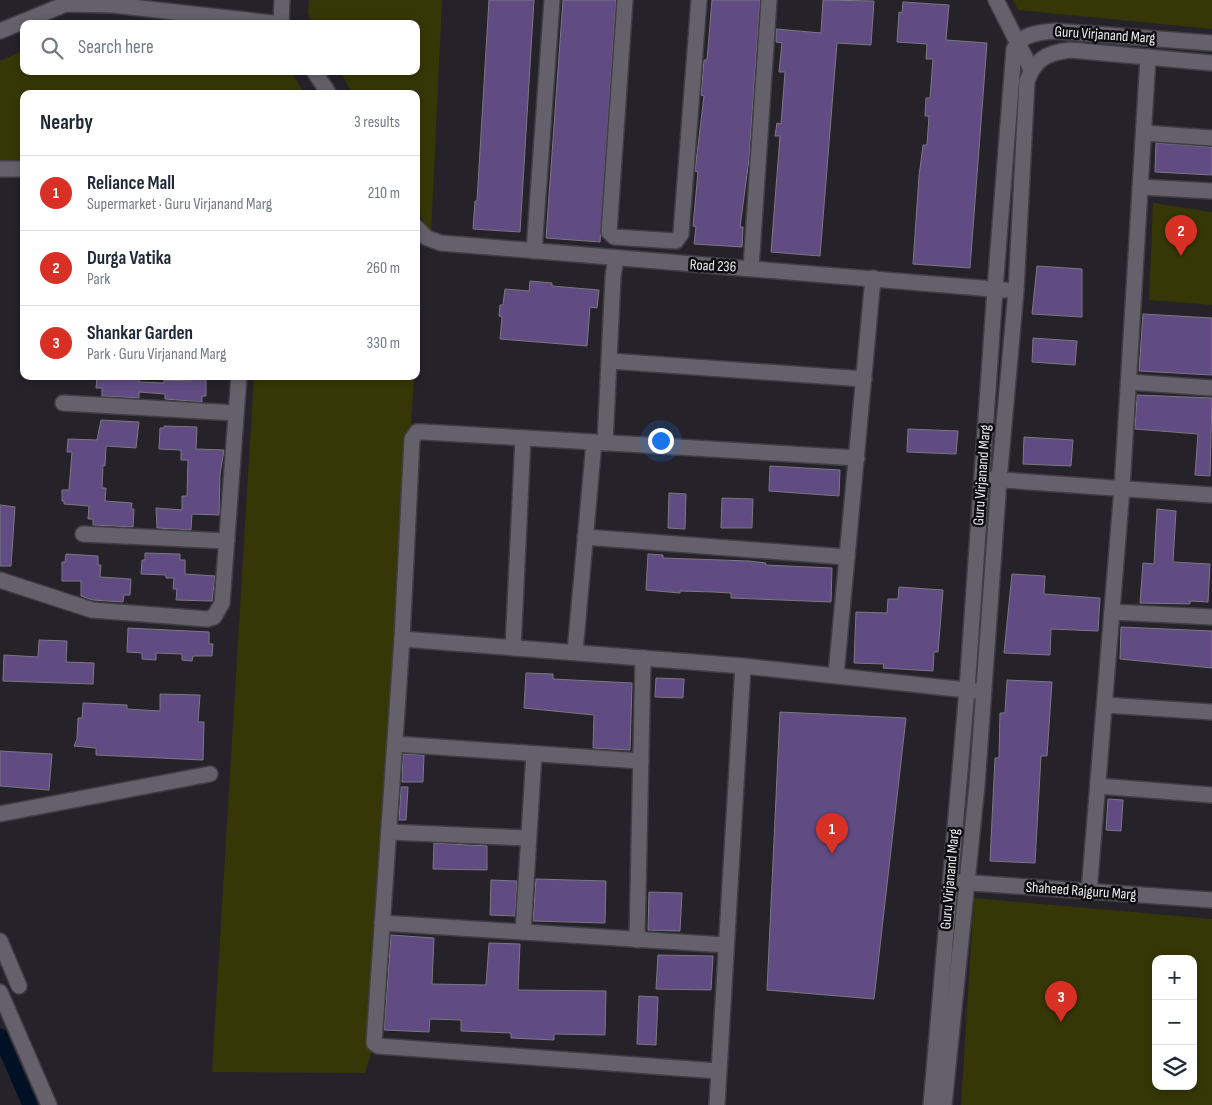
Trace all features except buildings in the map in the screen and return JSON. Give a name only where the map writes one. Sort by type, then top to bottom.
[{"type":"street","points":[[281,20],[282,0]]},
{"type":"street","points":[[534,251],[552,0]]},
{"type":"street","points":[[625,0],[609,232],[614,237],[676,241],[681,234],[699,0]]},
{"type":"street","points":[[751,268],[769,0]]},
{"type":"street","points":[[996,0],[1019,42],[1031,69]]},
{"type":"street","points":[[27,20],[66,4],[114,2],[209,7],[264,20]]},
{"type":"street","points":[[0,31],[20,23]]},
{"type":"street","name":"Guru Virjanand Marg","points":[[931,1105],[967,690],[994,289],[1013,54],[1019,42],[1033,34],[1056,31],[1212,43]]},
{"type":"street","name":"Guru Virjanand Marg","points":[[944,1105],[967,883],[984,691],[999,480],[1016,292],[1027,81],[1031,69],[1048,53],[1070,50],[1212,63]]},
{"type":"street","points":[[1089,892],[1122,488],[1148,57]]},
{"type":"street","points":[[317,75],[326,90]]},
{"type":"street","points":[[1144,133],[1212,138]]},
{"type":"street","points":[[0,169],[20,169]]},
{"type":"street","points":[[1140,187],[1212,191]]},
{"type":"street","name":"Road 236","points":[[420,231],[427,238],[441,243],[874,278],[1016,292]]},
{"type":"street","points":[[575,652],[585,537],[610,361],[613,277],[616,258]]},
{"type":"street","points":[[836,675],[874,278]]},
{"type":"street","points":[[610,361],[864,379]]},
{"type":"street","points":[[0,580],[70,604],[107,613],[211,618],[218,613],[222,603],[238,380]]},
{"type":"street","points":[[1129,382],[1212,388]]},
{"type":"street","points":[[63,403],[236,413]]},
{"type":"street","points":[[718,1072],[376,1046],[382,923],[414,435],[424,432],[857,458]]},
{"type":"street","points":[[513,648],[522,438]]},
{"type":"street","points":[[981,479],[1212,495]]},
{"type":"street","points":[[83,534],[226,541]]},
{"type":"street","points":[[585,537],[847,557]]},
{"type":"street","points":[[1112,612],[1212,617]]},
{"type":"street","points":[[402,639],[743,666],[984,691]]},
{"type":"street","points":[[637,940],[643,658]]},
{"type":"street","points":[[716,1105],[743,666]]},
{"type":"street","points":[[1105,705],[1212,712]]},
{"type":"street","points":[[395,744],[641,761]]},
{"type":"street","points":[[522,932],[534,754]]},
{"type":"street","points":[[0,814],[210,774]]},
{"type":"street","points":[[1098,786],[1212,795]]},
{"type":"street","points":[[389,832],[528,838]]},
{"type":"street","name":"Shaheed Rajguru Marg","points":[[950,881],[1212,900]]},
{"type":"street","points":[[382,923],[726,945]]},
{"type":"street","points":[[0,942],[19,986]]},
{"type":"street","points":[[0,992],[49,1105]]},
{"type":"shaded area","points":[[309,0],[442,0],[431,234],[420,215],[420,90],[351,90],[342,75],[420,75],[420,20],[311,20],[308,14]]},
{"type":"shaded area","points":[[1013,0],[1212,0],[1212,29],[1018,10]]},
{"type":"shaded area","points":[[20,52],[20,75],[293,75],[302,90],[20,90],[20,163],[0,163],[0,61]]},
{"type":"shaded area","points":[[1153,203],[1212,212],[1212,305],[1149,300]]},
{"type":"shaded area","points":[[254,380],[414,380],[371,1054],[365,1073],[212,1072]]},
{"type":"shaded area","points":[[974,898],[1212,919],[1212,1105],[961,1105]]},
{"type":"waterway","points":[[0,1036],[30,1105]]},
{"type":"place","name":"Durga Vatika","points":[[1181,256]]},
{"type":"place","name":"Reliance Mall","points":[[832,854]]},
{"type":"place","name":"Shankar Garden","points":[[1061,1022]]}]
